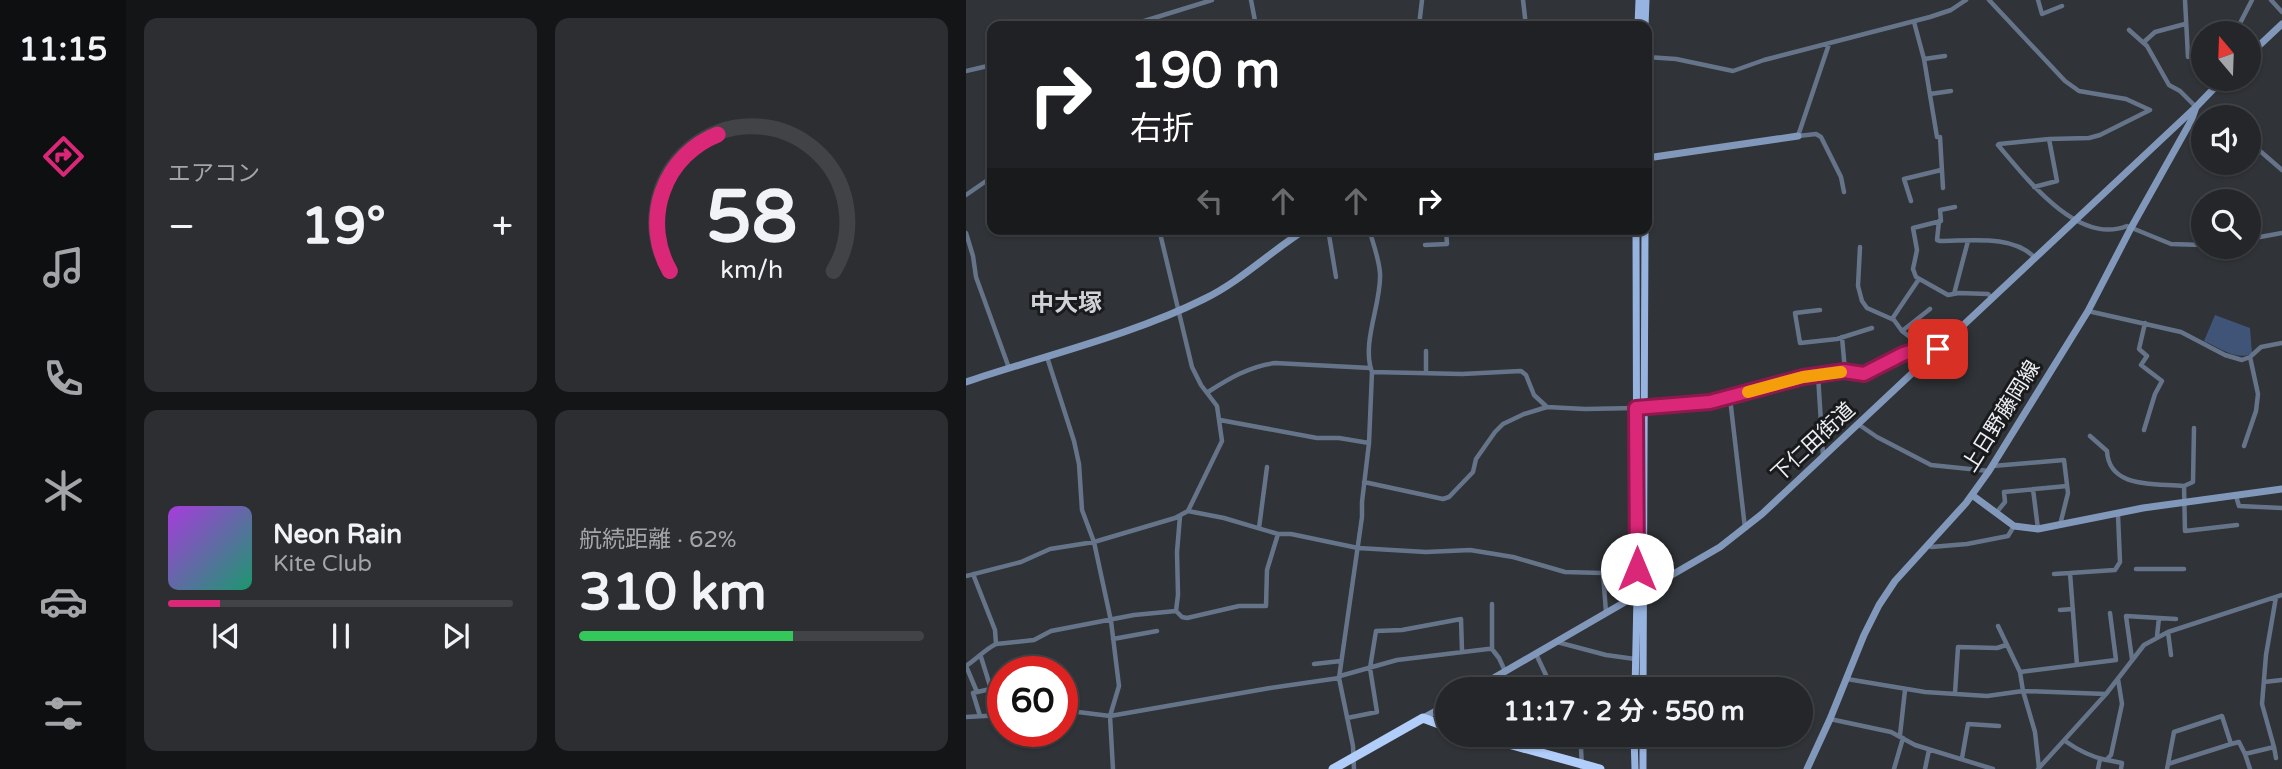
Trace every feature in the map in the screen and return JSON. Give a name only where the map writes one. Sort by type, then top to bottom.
[{"type":"highway","points":[[1333,769],[1354,764],[1423,718],[1435,722]]},
{"type":"highway","points":[[1516,747],[1582,767],[1600,769]]},
{"type":"main road","points":[[1638,21],[1639,0]]},
{"type":"main road","points":[[1645,21],[1646,0]]},
{"type":"main road","points":[[1636,235],[1645,591],[1643,677]]},
{"type":"main road","points":[[1635,677],[1645,235]]},
{"type":"main road","points":[[1634,747],[1634,769]]},
{"type":"main road","points":[[1643,747],[1643,769]]},
{"type":"street","points":[[1144,21],[1212,0]]},
{"type":"street","points":[[1251,0],[1255,21]]},
{"type":"street","points":[[1420,21],[1422,0]]},
{"type":"street","points":[[1523,0],[1525,21]]},
{"type":"street","points":[[1652,57],[1676,59],[1733,71],[1764,60],[1914,22],[1951,10],[1966,0]]},
{"type":"street","points":[[1989,0],[2065,81],[2079,91],[2126,99],[2150,110],[2089,138],[1998,145],[2034,187],[2074,221],[2113,232],[2127,226],[2171,244],[2191,245]]},
{"type":"street","points":[[2038,0],[2042,14],[2062,6]]},
{"type":"street","points":[[2185,0],[2188,57]]},
{"type":"street","points":[[2241,21],[2252,0]]},
{"type":"street","points":[[2271,0],[2282,12]]},
{"type":"street","points":[[1914,22],[1924,59],[1938,137],[1943,188]]},
{"type":"street","points":[[2144,42],[2155,32],[2185,24]]},
{"type":"street","points":[[2261,44],[2282,24]]},
{"type":"street","points":[[2129,30],[2144,42],[2169,85],[2180,91],[2194,105]]},
{"type":"street","points":[[1797,136],[1830,43]]},
{"type":"street","points":[[1924,59],[1945,57]]},
{"type":"street","points":[[966,71],[987,66]]},
{"type":"street","points":[[1930,94],[1951,91]]},
{"type":"street","name":"上日野藤岡線","points":[[2198,105],[2211,91]]},
{"type":"street","name":"下仁田街道","points":[[1495,677],[1720,547],[1745,528],[2191,112]]},
{"type":"street","name":"上日野藤岡線","points":[[1807,769],[1879,605],[1895,581],[1972,495],[1990,468],[2088,311],[2191,121]]},
{"type":"street","points":[[1652,157],[1816,134],[1821,137],[1841,177],[1844,192]]},
{"type":"street","points":[[2034,187],[2057,181],[2049,139]]},
{"type":"street","points":[[2261,152],[2282,170]]},
{"type":"street","points":[[1911,201],[1904,179],[1941,170]]},
{"type":"street","points":[[966,195],[987,180]]},
{"type":"street","points":[[1955,207],[1940,210],[1937,240],[2005,243],[2025,250],[2035,258]]},
{"type":"street","points":[[1939,221],[1913,228],[1917,250],[1913,269],[1919,279],[1948,295],[1988,294],[1992,298]]},
{"type":"street","points":[[966,233],[976,277],[1009,368]]},
{"type":"street","points":[[2261,237],[2282,233]]},
{"type":"street","points":[[1160,235],[1192,367],[1201,385],[1217,406],[1220,420],[1222,441],[1188,511]]},
{"type":"street","points":[[966,382],[1147,323],[1205,299],[1256,267],[1298,235]]},
{"type":"street","points":[[1329,235],[1336,277]]},
{"type":"street","points":[[1354,764],[1339,677],[1358,548],[1369,443],[1372,320],[1380,272],[1371,235]]},
{"type":"street","points":[[1425,245],[1447,244],[1447,235]]},
{"type":"street","points":[[1954,294],[1969,241]]},
{"type":"street","points":[[1860,247],[1858,286],[1862,301],[1867,308],[1892,319],[1902,331],[1924,348]]},
{"type":"street","points":[[1892,319],[1919,279]]},
{"type":"street","points":[[1902,331],[1930,309]]},
{"type":"street","points":[[1819,310],[1795,313],[1800,343],[1842,337],[1872,328]]},
{"type":"street","points":[[2088,311],[2180,332],[2225,355],[2242,360],[2261,347],[2282,343]]},
{"type":"street","points":[[2144,430],[2161,381],[2141,365],[2147,356],[2139,349],[2145,323]]},
{"type":"street","points":[[1842,337],[1844,371]]},
{"type":"street","points":[[1364,482],[1443,499],[1449,497],[1473,472],[1476,459],[1484,446],[1503,424],[1547,407],[1640,407],[1710,402],[1803,377],[1844,371],[1864,374],[1903,354],[1924,348],[1938,349]]},
{"type":"street","points":[[1426,351],[1426,373]]},
{"type":"street","points":[[1046,356],[1071,430],[1079,464],[1082,510],[1094,542],[1111,621],[1119,687],[1110,716],[1113,769]]},
{"type":"street","points":[[2244,446],[2256,411],[2258,394],[2250,357]]},
{"type":"street","points":[[1208,392],[1227,379],[1262,365],[1275,363],[1426,373],[1521,371],[1526,375],[1534,395],[1547,407]]},
{"type":"street","points":[[1818,375],[1824,456]]},
{"type":"street","points":[[1730,398],[1745,528]]},
{"type":"street","points":[[1220,420],[1317,438],[1339,438],[1369,443]]},
{"type":"street","points":[[1858,424],[1931,465],[1990,468],[2064,460],[2068,493],[2060,525]]},
{"type":"street","points":[[2090,436],[2107,451],[2108,462],[2118,476],[2126,480],[2184,486],[2193,482],[2194,428]]},
{"type":"street","points":[[1259,528],[1267,467]]},
{"type":"street","points":[[1996,513],[2006,502],[2004,492],[2067,486]]},
{"type":"street","points":[[2184,486],[2185,531],[2237,525]]},
{"type":"street","points":[[2033,489],[2038,529]]},
{"type":"street","points":[[1972,495],[2014,526],[2038,529],[2143,508],[2282,489]]},
{"type":"street","points":[[2236,496],[2239,506],[2282,508]]},
{"type":"street","points":[[966,576],[1021,562],[1050,549],[1094,542],[1188,511],[1215,515],[1278,534],[1291,534],[1358,548],[1426,552],[1470,550],[1513,557],[1566,572],[1603,573],[1606,612]]},
{"type":"street","points":[[1176,611],[1180,515]]},
{"type":"street","points":[[2054,574],[2115,570],[2120,562],[2118,515]]},
{"type":"street","points":[[1928,545],[1967,544],[2008,536],[2014,526]]},
{"type":"street","points":[[1176,611],[1187,618],[1240,606],[1266,606],[1266,570],[1278,534]]},
{"type":"street","points":[[2136,569],[2184,569]]},
{"type":"street","points":[[2070,573],[2077,665]]},
{"type":"street","points":[[973,575],[995,630],[996,644]]},
{"type":"street","points":[[2040,769],[2106,694],[2144,645],[2168,632],[2279,596],[2263,682],[2262,704],[2276,758]]},
{"type":"street","points":[[1492,604],[1492,649],[1505,671]]},
{"type":"street","points":[[2060,611],[2073,609]]},
{"type":"street","points":[[976,692],[966,666],[985,649],[996,644],[1034,640],[1051,631],[1134,615],[1176,611]]},
{"type":"street","points":[[2020,672],[2116,660],[2110,613]]},
{"type":"street","points":[[2132,660],[2126,616],[2176,619]]},
{"type":"street","points":[[2157,636],[2159,618]]},
{"type":"street","points":[[1347,718],[1377,712],[1370,668],[1376,631],[1402,630],[1461,619],[1461,651]]},
{"type":"street","points":[[1998,626],[2020,672],[2022,691],[2035,732],[2040,769]]},
{"type":"street","points":[[1113,639],[1157,631]]},
{"type":"street","points":[[2168,632],[2171,655]]},
{"type":"street","points":[[1556,642],[1606,655],[1635,659]]},
{"type":"street","points":[[1955,693],[1958,647],[1997,648],[2006,645]]},
{"type":"street","points":[[1078,712],[1110,716],[1339,677],[1411,658],[1492,649]]},
{"type":"street","points":[[1536,654],[1547,677]]},
{"type":"street","points":[[980,656],[987,677]]},
{"type":"street","points":[[1314,664],[1341,661]]},
{"type":"street","points":[[2098,769],[2113,751],[2122,704],[2118,678]]},
{"type":"street","points":[[1847,679],[1905,690],[1987,696],[2022,691],[2106,694]]},
{"type":"street","points":[[2263,682],[2282,680]]},
{"type":"street","points":[[980,716],[973,693],[987,690]]},
{"type":"street","points":[[1894,769],[1902,737],[1905,690]]},
{"type":"street","points":[[1423,718],[1435,712]]},
{"type":"street","points":[[966,717],[987,716]]},
{"type":"street","points":[[2167,767],[2174,732],[2222,716],[2231,744]]},
{"type":"street","points":[[1830,719],[1876,728],[1928,750],[1993,769]]},
{"type":"street","points":[[1962,758],[1968,724],[1999,726]]},
{"type":"street","points":[[2245,754],[2282,739]]},
{"type":"street","points":[[2065,741],[2080,751],[2103,760],[2122,763],[2121,769]]},
{"type":"street","points":[[2167,767],[2239,742],[2248,768]]},
{"type":"street","points":[[1580,747],[1582,767]]},
{"type":"street","points":[[1925,769],[1928,750]]},
{"type":"shaded area","points":[[2215,315],[2250,328],[2252,353],[2234,355],[2204,341]]},
{"type":"slow traffic","points":[[1748,392],[1803,377],[1841,372]]},
{"type":"district","name":"中大塚","points":[[1066,303]]},
{"type":"route","points":[[1637,569],[1636,408],[1710,402],[1803,377],[1844,371],[1864,374],[1903,354],[1924,348],[1938,349]]}]
